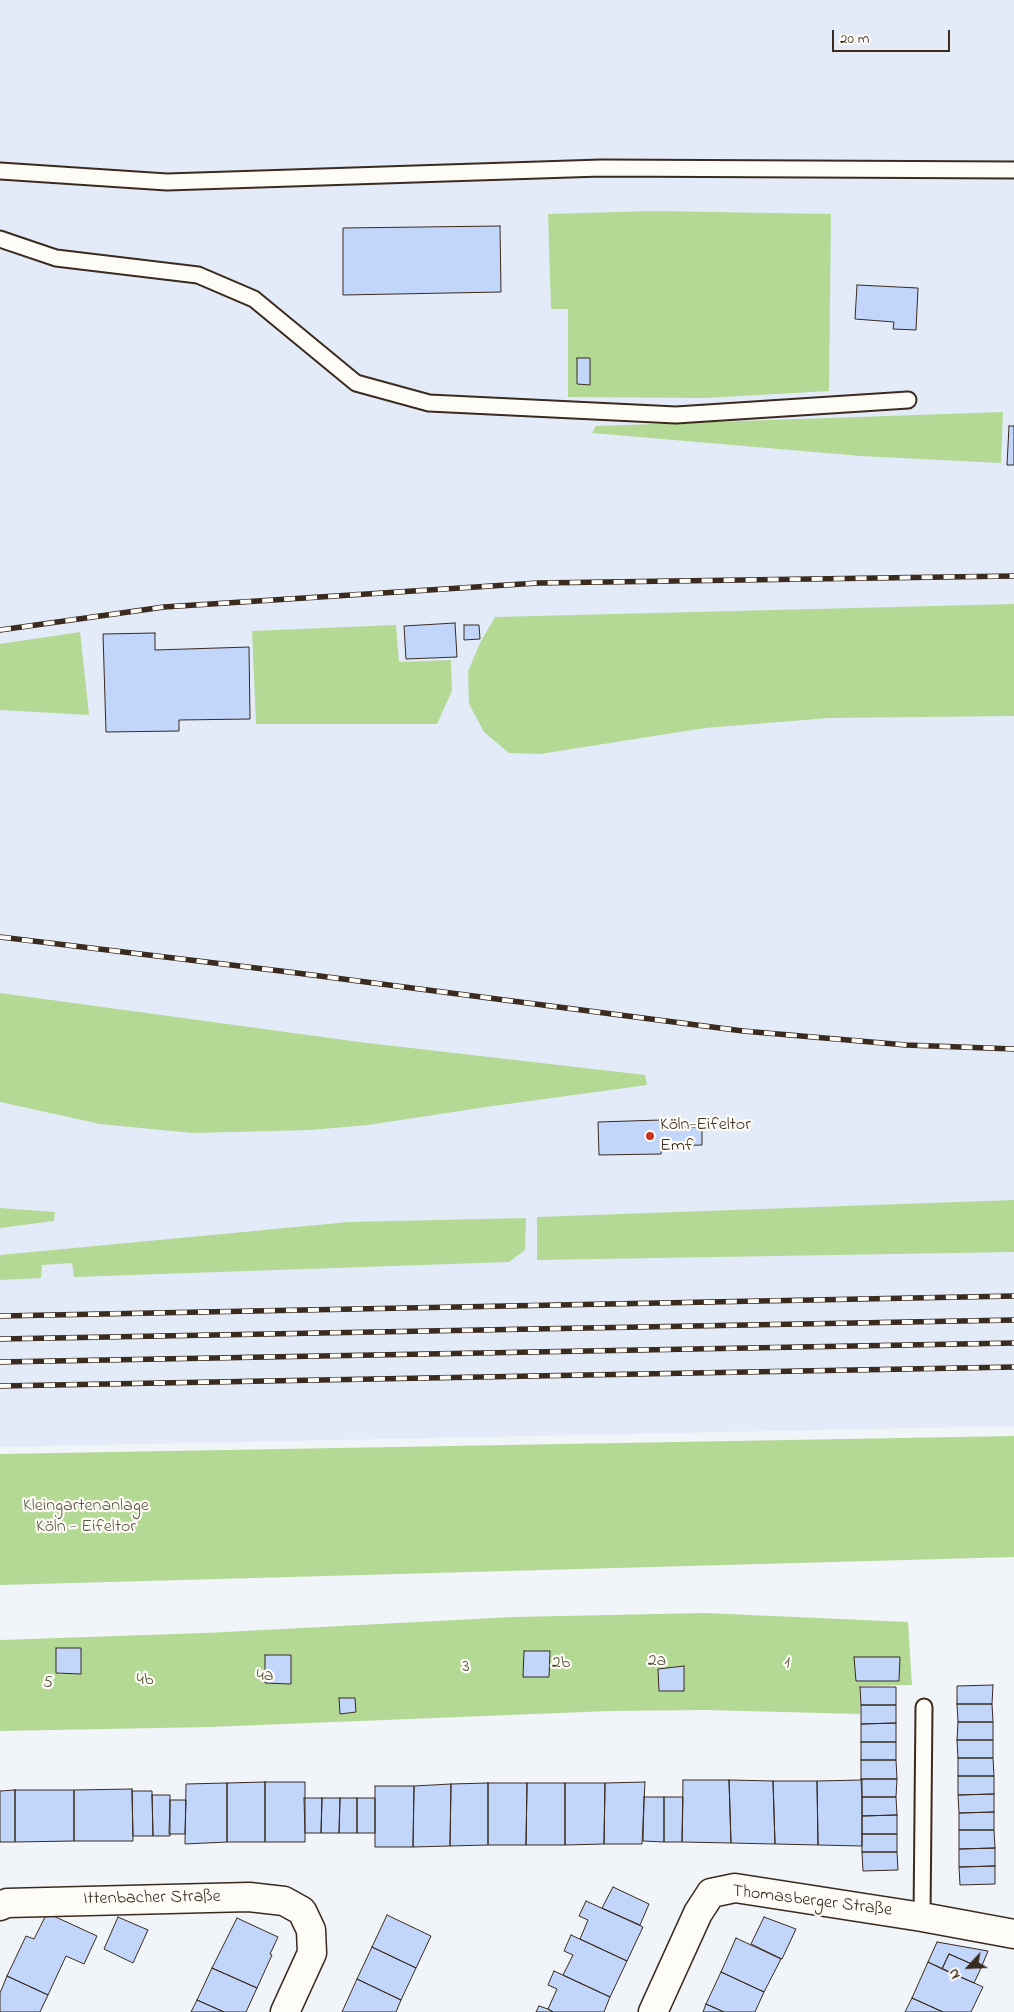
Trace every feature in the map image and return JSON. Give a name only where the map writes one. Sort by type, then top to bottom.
[{"type":"street","name":"Thomasberger Straße","points":[[653,2012],[698,1913],[711,1894],[735,1888],[922,1917],[1014,1934]]},
{"type":"street","name":"Ittenbacher Straße","points":[[0,1906],[7,1903],[249,1897],[284,1900],[302,1911],[310,1930],[312,1953],[285,2012]]},
{"type":"lane","points":[[0,171],[167,182],[601,168],[1014,170]]},
{"type":"lane","points":[[0,239],[56,258],[198,275],[254,299],[356,383],[429,403],[676,416],[908,400]]},
{"type":"lane","points":[[922,1917],[924,1706]]},
{"type":"shaded area","points":[[0,0],[1014,0],[1014,1426],[0,1447]]},
{"type":"green space","points":[[654,211],[831,214],[829,391],[706,398],[568,397],[568,309],[551,309],[548,214]]},
{"type":"green space","points":[[1003,412],[1001,463],[861,456],[592,433],[596,426]]},
{"type":"green space","points":[[1014,604],[1014,716],[829,718],[705,728],[540,754],[509,753],[484,732],[469,704],[468,671],[481,641],[495,617]]},
{"type":"green space","points":[[396,625],[399,662],[451,660],[452,691],[437,724],[256,724],[252,631]]},
{"type":"green space","points":[[80,632],[89,715],[0,710],[0,644]]},
{"type":"green space","points":[[0,993],[359,1042],[645,1075],[647,1085],[368,1125],[311,1130],[193,1133],[100,1124],[0,1102]]},
{"type":"green space","points":[[1014,1200],[1014,1252],[537,1260],[537,1217]]},
{"type":"green space","points":[[0,1208],[55,1212],[54,1221],[0,1228]]},
{"type":"green space","points":[[526,1218],[525,1250],[509,1262],[74,1277],[72,1263],[42,1265],[41,1278],[0,1280],[0,1255],[349,1222]]},
{"type":"green space","name":"Kleingartenanlage Köln - Eifeltor","points":[[1014,1436],[1014,1557],[0,1585],[0,1454]]},
{"type":"green space","points":[[705,1613],[908,1622],[912,1685],[860,1686],[860,1714],[706,1710],[609,1711],[210,1727],[0,1731],[0,1640],[206,1633],[513,1617]]},
{"type":"building","points":[[500,226],[501,292],[343,295],[343,228]]},
{"type":"building","points":[[857,285],[918,288],[916,330],[893,329],[894,322],[855,319]]},
{"type":"building","points":[[577,358],[590,358],[590,385],[577,384]]},
{"type":"building","points":[[1009,426],[1014,426],[1014,465],[1007,465]]},
{"type":"building","points":[[455,623],[457,657],[406,659],[404,626]]},
{"type":"building","points":[[464,625],[479,625],[480,639],[464,640]]},
{"type":"building","points":[[155,633],[155,650],[249,647],[250,719],[179,720],[179,731],[106,732],[103,634]]},
{"type":"building","name":"Köln-Eifeltor Emf","points":[[661,1120],[662,1127],[702,1127],[702,1145],[662,1146],[661,1154],[599,1155],[598,1122]]},
{"type":"building","points":[[56,1648],[81,1648],[81,1674],[56,1673]]},
{"type":"building","points":[[524,1651],[550,1651],[549,1677],[523,1677]]},
{"type":"building","points":[[265,1655],[291,1655],[291,1684],[265,1683]]},
{"type":"building","points":[[854,1657],[900,1657],[899,1681],[856,1681]]},
{"type":"building","points":[[684,1666],[684,1691],[659,1691],[658,1669]]},
{"type":"building","points":[[993,1685],[992,1704],[957,1704],[957,1686]]},
{"type":"building","points":[[860,1687],[896,1687],[896,1705],[861,1705]]},
{"type":"building","points":[[339,1698],[355,1698],[356,1712],[340,1714]]},
{"type":"building","points":[[957,1704],[992,1704],[993,1722],[958,1722]]},
{"type":"building","points":[[861,1705],[896,1705],[896,1723],[861,1724]]},
{"type":"building","points":[[958,1722],[993,1722],[993,1740],[957,1740]]},
{"type":"building","points":[[896,1723],[896,1742],[861,1742],[861,1724]]},
{"type":"building","points":[[957,1740],[993,1740],[993,1758],[958,1758]]},
{"type":"building","points":[[861,1742],[896,1742],[896,1760],[861,1760]]},
{"type":"building","points":[[958,1758],[993,1758],[994,1776],[958,1776]]},
{"type":"building","points":[[861,1760],[896,1760],[897,1779],[861,1779]]},
{"type":"building","points":[[958,1776],[994,1776],[994,1794],[958,1795]]},
{"type":"building","points":[[861,1779],[897,1779],[896,1797],[862,1797]]},
{"type":"building","points":[[683,1780],[729,1780],[731,1843],[682,1842]]},
{"type":"building","points":[[729,1780],[773,1781],[775,1844],[731,1843]]},
{"type":"building","points":[[862,1780],[862,1846],[818,1845],[817,1781]]},
{"type":"building","points":[[773,1781],[817,1781],[818,1845],[775,1844]]},
{"type":"building","points":[[265,1782],[305,1782],[305,1842],[265,1842]]},
{"type":"building","points":[[265,1782],[265,1842],[227,1842],[227,1783]]},
{"type":"building","points":[[645,1782],[642,1844],[604,1844],[605,1783]]},
{"type":"building","points":[[227,1783],[227,1842],[185,1844],[186,1784]]},
{"type":"building","points":[[488,1783],[488,1845],[450,1846],[451,1784]]},
{"type":"building","points":[[488,1783],[527,1783],[526,1845],[488,1845]]},
{"type":"building","points":[[527,1783],[565,1783],[565,1845],[526,1845]]},
{"type":"building","points":[[565,1783],[605,1783],[604,1844],[565,1845]]},
{"type":"building","points":[[451,1784],[450,1846],[413,1847],[414,1786]]},
{"type":"building","points":[[375,1786],[414,1786],[413,1847],[375,1847]]},
{"type":"building","points":[[132,1789],[133,1841],[74,1841],[74,1790]]},
{"type":"building","points":[[15,1790],[15,1842],[0,1842],[0,1791]]},
{"type":"building","points":[[15,1790],[74,1790],[74,1841],[15,1842]]},
{"type":"building","points":[[132,1791],[152,1791],[153,1836],[133,1836]]},
{"type":"building","points":[[994,1794],[994,1812],[959,1813],[958,1795]]},
{"type":"building","points":[[152,1795],[170,1795],[170,1836],[153,1836]]},
{"type":"building","points":[[644,1797],[664,1797],[664,1842],[643,1841]]},
{"type":"building","points":[[664,1797],[683,1797],[682,1842],[664,1842]]},
{"type":"building","points":[[862,1797],[896,1797],[897,1815],[862,1816]]},
{"type":"building","points":[[304,1798],[322,1798],[321,1833],[305,1833]]},
{"type":"building","points":[[322,1798],[340,1798],[339,1833],[321,1833]]},
{"type":"building","points":[[340,1798],[357,1798],[357,1833],[339,1833]]},
{"type":"building","points":[[357,1798],[375,1798],[375,1833],[357,1833]]},
{"type":"building","points":[[170,1800],[186,1800],[185,1834],[169,1834]]},
{"type":"building","points":[[994,1812],[994,1830],[959,1830],[959,1813]]},
{"type":"building","points":[[897,1815],[897,1834],[862,1834],[862,1816]]},
{"type":"building","points":[[959,1830],[994,1830],[995,1848],[959,1849]]},
{"type":"building","points":[[862,1834],[897,1834],[897,1852],[862,1852]]},
{"type":"building","points":[[995,1848],[995,1866],[959,1867],[959,1849]]},
{"type":"building","points":[[862,1852],[897,1852],[898,1870],[863,1871]]},
{"type":"building","points":[[995,1866],[995,1884],[960,1885],[959,1867]]},
{"type":"building","points":[[613,1887],[649,1904],[640,1925],[602,1908]]},
{"type":"building","points":[[586,1901],[643,1927],[627,1961],[580,1939],[588,1920],[579,1916]]},
{"type":"building","points":[[47,1913],[97,1936],[84,1964],[66,1956],[48,1995],[7,1976],[26,1936],[34,1939]]},
{"type":"building","points":[[387,1915],[431,1936],[416,1968],[372,1947]]},
{"type":"building","points":[[118,1917],[148,1930],[133,1963],[104,1949]]},
{"type":"building","points":[[764,1917],[796,1929],[782,1959],[751,1944]]},
{"type":"building","points":[[237,1918],[278,1937],[257,1988],[212,1968]]},
{"type":"building","points":[[571,1935],[627,1961],[610,1997],[563,1975],[573,1955],[564,1951]]},
{"type":"building","points":[[736,1938],[781,1959],[764,1992],[721,1972]]},
{"type":"building","points":[[937,1942],[988,1951],[981,1968],[949,1954],[942,1969],[928,1962]]},
{"type":"building","points":[[372,1947],[416,1968],[401,2000],[357,1979]]},
{"type":"building","points":[[949,1954],[981,1968],[974,1983],[942,1969]]},
{"type":"building","points":[[928,1962],[983,1987],[971,2012],[943,2012],[912,1998]]},
{"type":"building","points":[[212,1968],[257,1988],[246,2012],[224,2012],[197,2000]]},
{"type":"building","points":[[554,1971],[610,1997],[604,2012],[553,2012],[548,2009],[557,1989],[548,1985]]},
{"type":"building","points":[[721,1972],[764,1992],[755,2012],[724,2012],[706,2004]]},
{"type":"building","points":[[7,1976],[48,1995],[40,2012],[0,2012],[0,1993]]},
{"type":"building","points":[[357,1979],[401,2000],[396,2012],[342,2012]]},
{"type":"building","points":[[912,1998],[943,2012],[905,2012]]},
{"type":"building","points":[[197,2000],[224,2012],[191,2012]]},
{"type":"building","points":[[706,2004],[724,2012],[703,2012]]},
{"type":"building","points":[[539,2006],[548,2009],[553,2012],[536,2012]]},
{"type":"railway","points":[[0,630],[164,607],[538,583],[1014,576]]},
{"type":"railway","points":[[0,937],[289,972],[743,1031],[906,1045],[1014,1049]]},
{"type":"railway","points":[[0,1316],[1014,1296]]},
{"type":"railway","points":[[0,1339],[1014,1320]]},
{"type":"railway","points":[[0,1362],[1014,1343]]},
{"type":"railway","points":[[0,1386],[1014,1367]]},
{"type":"place","name":"Köln-Eifeltor Emf","points":[[650,1136]]},
{"type":"park label","name":"2a","points":[[657,1662]]},
{"type":"park label","name":"2b","points":[[561,1664]]},
{"type":"park label","name":"1","points":[[787,1664]]},
{"type":"park label","name":"3","points":[[466,1668]]},
{"type":"park label","name":"4a","points":[[265,1677]]},
{"type":"park label","name":"4b","points":[[145,1681]]},
{"type":"park label","name":"5","points":[[48,1684]]}]
